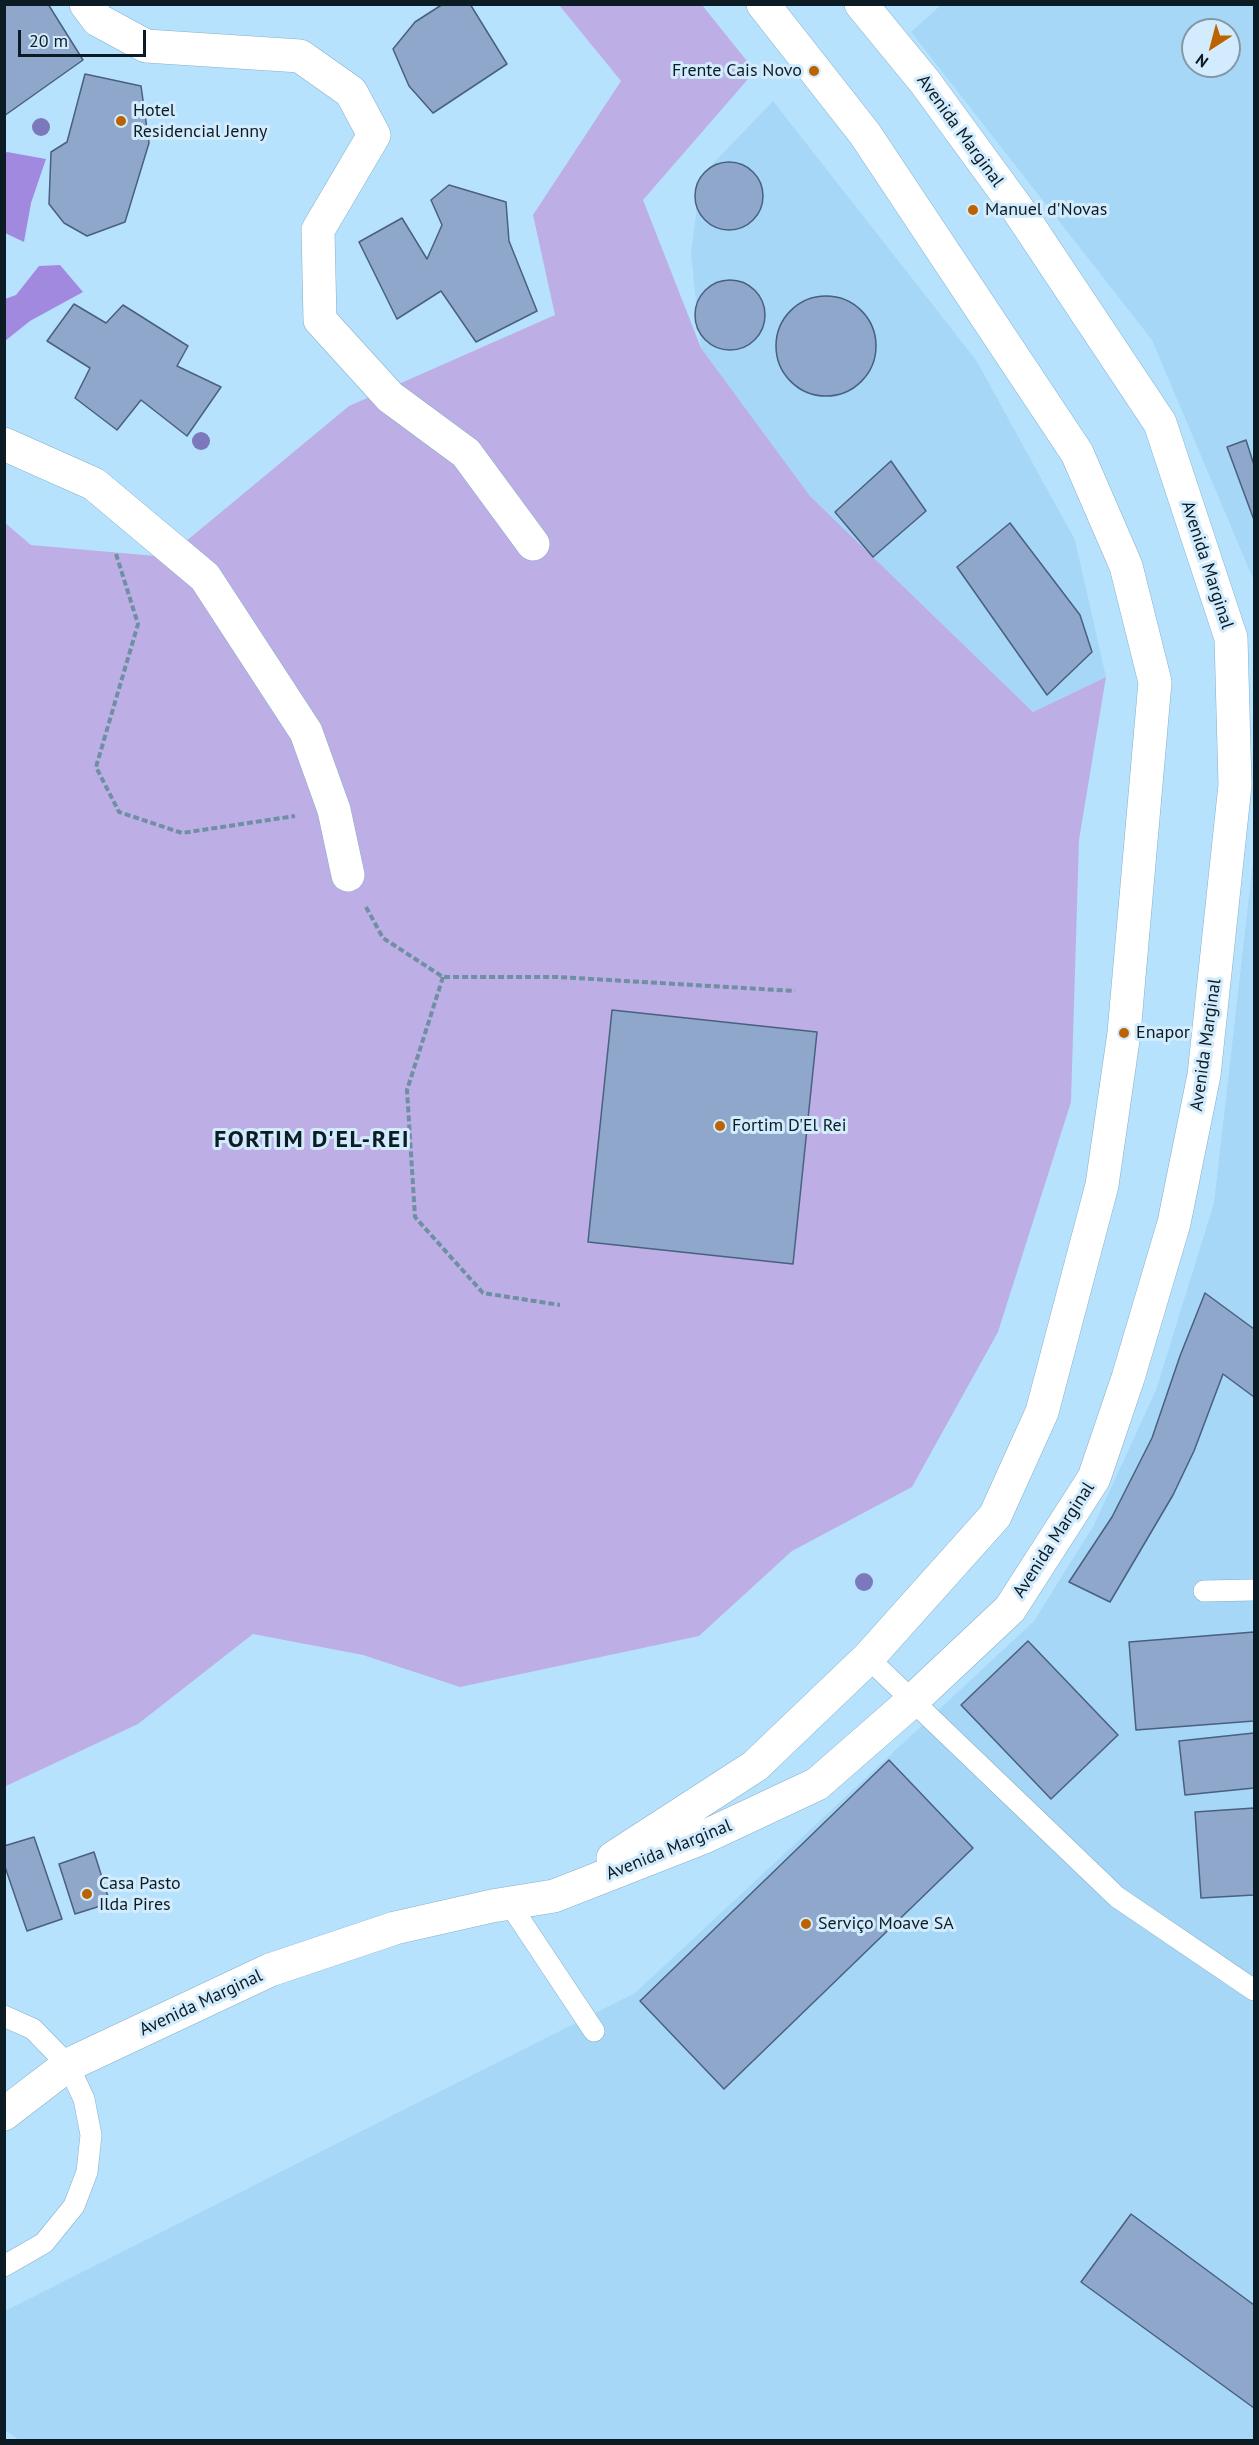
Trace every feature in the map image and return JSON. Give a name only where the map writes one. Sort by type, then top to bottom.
[{"type":"street","points":[[86,4],[98,20],[146,46],[300,56],[351,92],[374,135],[318,230],[320,320],[390,397],[466,453],[533,544]]},
{"type":"street","name":"Avenida Marginal","points":[[554,1896],[755,1766],[868,1658],[995,1516],[1042,1412],[1102,1185],[1115,1108],[1124,1033],[1155,682],[1126,566],[1077,453],[865,134],[763,4]]},
{"type":"street","name":"Avenida Marginal","points":[[4,2114],[68,2065],[270,1970],[395,1928],[509,1903],[554,1896],[702,1838],[817,1784],[911,1702],[1010,1609],[1094,1478],[1128,1378],[1174,1223],[1200,1096],[1212,1011],[1236,785],[1231,638],[1160,423],[1004,189],[926,82],[861,4]]},
{"type":"street","points":[[4,444],[94,484],[205,577],[306,732],[334,810],[348,875]]},
{"type":"lane","points":[[1204,1591],[1254,1590]]},
{"type":"lane","points":[[868,1658],[911,1702],[1117,1897],[1254,1989]]},
{"type":"lane","points":[[509,1903],[594,2031]]},
{"type":"lane","points":[[4,2016],[33,2029],[68,2065],[84,2098],[91,2134],[87,2172],[74,2206],[44,2243],[4,2266]]},
{"type":"path","points":[[114,549],[138,624],[96,767],[119,812],[182,833],[334,810]]},
{"type":"path","points":[[348,875],[383,938],[443,977],[558,977],[795,991]]},
{"type":"path","points":[[443,977],[407,1090],[415,1217],[483,1293],[560,1305]]},
{"type":"shaded area","points":[[559,5],[702,5],[755,71],[643,200],[701,348],[810,496],[1033,712],[1106,677],[1079,840],[1071,1102],[998,1332],[912,1487],[792,1551],[699,1636],[460,1687],[363,1655],[253,1634],[138,1724],[6,1786],[4,522],[31,545],[167,557],[349,406],[555,315],[533,215],[621,81]]},
{"type":"shaded area","points":[[941,5],[1254,5],[1254,581],[1152,340],[911,32]]},
{"type":"shaded area","points":[[773,101],[976,360],[1075,540],[1106,677],[1033,712],[810,496],[701,348],[691,254],[697,207],[697,185],[703,174]]},
{"type":"shaded area","points":[[7,152],[46,159],[31,203],[24,242],[5,233],[4,154]]},
{"type":"shaded area","points":[[60,265],[83,292],[30,321],[5,341],[5,299],[16,295],[39,266]]},
{"type":"shaded area","points":[[1254,853],[1254,2440],[19,2440],[5,2430],[5,2311],[635,1993],[1034,1621],[1094,1525],[1156,1390],[1214,1203]]},
{"type":"building","points":[[4,4],[48,4],[83,60],[4,116]]},
{"type":"building","points":[[443,4],[470,4],[507,64],[433,113],[409,86],[393,49],[415,22]]},
{"type":"building","points":[[85,74],[141,86],[149,143],[125,222],[87,236],[64,223],[49,204],[51,152],[67,142]]},
{"type":"building","points":[[729,162],[742,165],[753,172],[760,183],[763,196],[760,209],[753,220],[742,227],[729,230],[716,227],[705,220],[698,209],[695,196],[698,183],[705,172],[716,165]]},
{"type":"building","points":[[449,185],[506,202],[509,241],[537,311],[476,342],[441,291],[397,319],[359,242],[402,218],[427,259],[442,225],[431,200]]},
{"type":"building","points":[[730,280],[743,283],[755,290],[762,302],[765,315],[762,328],[755,340],[743,347],[730,350],[717,347],[705,340],[698,328],[695,315],[698,302],[705,290],[717,283]]},
{"type":"building","points":[[826,296],[854,304],[868,318],[876,346],[868,374],[854,388],[826,396],[798,388],[784,374],[776,346],[784,318],[798,304]]},
{"type":"building","points":[[74,304],[106,323],[123,305],[188,346],[177,366],[221,387],[187,436],[141,400],[117,430],[75,398],[90,368],[47,341]]},
{"type":"building","points":[[1246,440],[1254,465],[1254,520],[1227,447]]},
{"type":"building","points":[[891,461],[926,511],[873,557],[835,512]]},
{"type":"building","points":[[1010,523],[1080,615],[1092,652],[1047,695],[957,567]]},
{"type":"building","points":[[612,1010],[817,1032],[793,1264],[588,1242]]},
{"type":"building","points":[[1205,1293],[1254,1329],[1254,1397],[1223,1374],[1194,1451],[1173,1495],[1110,1602],[1069,1582],[1112,1517],[1152,1438],[1180,1356]]},
{"type":"building","points":[[1254,1632],[1254,1721],[1136,1730],[1129,1642]]},
{"type":"building","points":[[1028,1641],[1118,1735],[1051,1799],[961,1705]]},
{"type":"building","points":[[1254,1733],[1254,1788],[1185,1795],[1179,1741]]},
{"type":"building","name":"Serviço Moave SA","points":[[889,1760],[973,1848],[724,2089],[640,2001]]},
{"type":"building","points":[[1254,1808],[1254,1895],[1201,1898],[1195,1812]]},
{"type":"building","points":[[34,1837],[62,1919],[27,1931],[4,1864],[4,1846]]},
{"type":"building","points":[[94,1852],[110,1903],[75,1914],[59,1864]]},
{"type":"building","points":[[1131,2214],[1254,2305],[1254,2408],[1081,2282]]},
{"type":"place","name":"Frente Cais Novo","points":[[814,71]]},
{"type":"place","name":"Hotel Residencial Jenny","points":[[121,121]]},
{"type":"place","name":"Manuel d'Novas","points":[[973,210]]},
{"type":"place","name":"Enapor","points":[[1124,1033]]},
{"type":"place","name":"Fortim D'El Rei","points":[[720,1126]]},
{"type":"place","name":"Casa Pasto Ilda Pires","points":[[87,1894]]},
{"type":"place","name":"Serviço Moave SA","points":[[806,1924]]},
{"type":"district","name":"FORTIM D'EL-REI","points":[[312,1140]]}]
